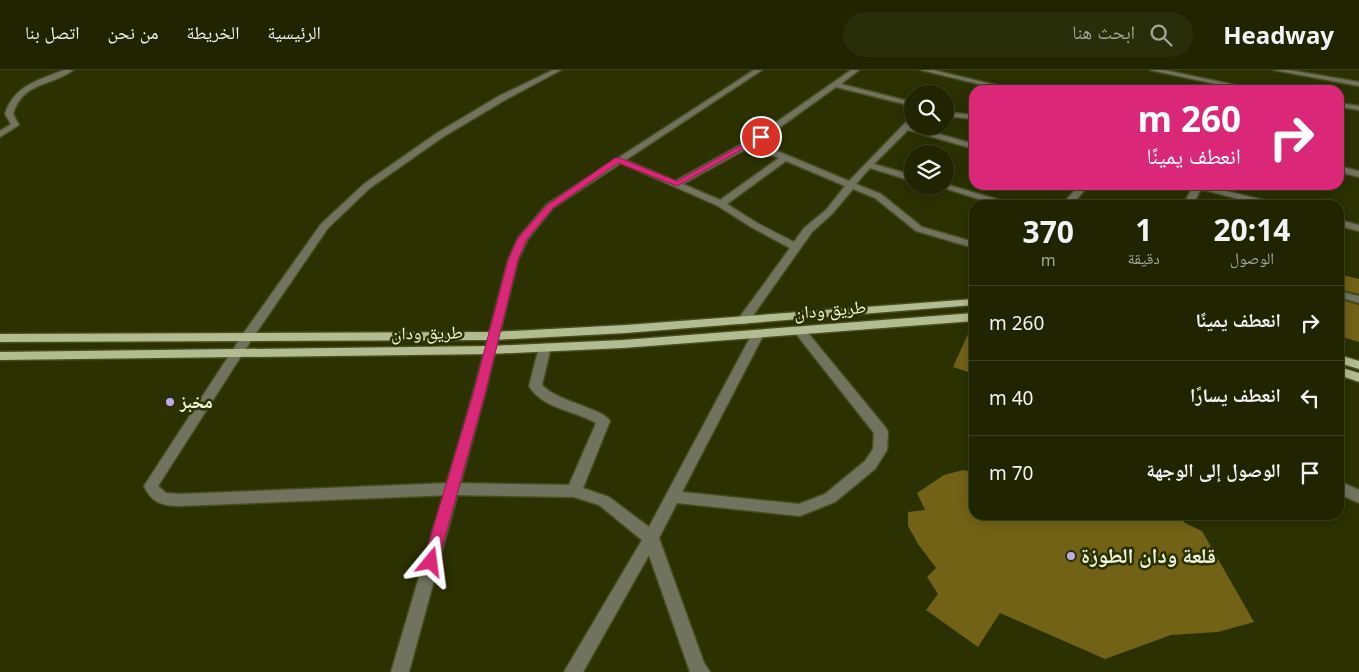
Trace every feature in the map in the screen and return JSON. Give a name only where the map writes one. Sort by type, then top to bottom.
[{"type":"main road","name":"طريق ودان","points":[[0,338],[493,336],[743,321],[969,302]]},
{"type":"main road","name":"طريق ودان","points":[[0,356],[490,350],[758,334],[969,317]]},
{"type":"main road","points":[[1344,360],[1359,365]]},
{"type":"main road","points":[[1344,373],[1359,378]]},
{"type":"street","points":[[0,135],[15,125],[9,114],[13,101],[29,87],[70,70]]},
{"type":"street","points":[[558,70],[502,98],[440,135],[367,186],[324,226],[247,337],[151,486],[153,492],[162,499],[190,500],[451,489],[574,491],[604,501],[651,538],[697,668],[701,672]]},
{"type":"street","points":[[400,672],[479,394],[513,260],[523,238],[550,206],[759,70]]},
{"type":"street","points":[[677,184],[761,137],[856,70]]},
{"type":"street","points":[[924,70],[991,85]]},
{"type":"street","points":[[1153,70],[1222,85]]},
{"type":"street","points":[[1281,70],[1359,84]]},
{"type":"street","points":[[835,85],[904,102]]},
{"type":"street","points":[[1344,106],[1359,108]]},
{"type":"street","points":[[954,115],[969,116]]},
{"type":"street","points":[[743,321],[794,246],[808,230],[829,212],[868,164],[904,129]]},
{"type":"street","points":[[940,135],[969,145]]},
{"type":"street","points":[[761,137],[758,144],[767,150],[878,196],[919,229],[969,244]]},
{"type":"street","points":[[721,204],[785,158]]},
{"type":"street","points":[[618,160],[721,204],[754,225],[794,246]]},
{"type":"street","points":[[868,164],[904,175]]},
{"type":"street","points":[[1344,170],[1359,174]]},
{"type":"street","points":[[954,190],[990,200]]},
{"type":"street","points":[[1071,200],[1080,190]]},
{"type":"street","points":[[1216,190],[1254,200]]},
{"type":"street","points":[[1344,224],[1359,228]]},
{"type":"street","points":[[1344,296],[1359,300]]},
{"type":"street","points":[[672,497],[800,510],[830,498],[870,465],[880,450],[881,432],[798,330]]},
{"type":"street","points":[[573,672],[651,538],[758,334]]},
{"type":"street","points":[[545,347],[535,386],[543,396],[593,414],[603,421],[574,491]]},
{"type":"street","points":[[1344,490],[1359,497]]},
{"type":"building","points":[[1344,275],[1359,279],[1359,294],[1344,290]]},
{"type":"building","points":[[1344,300],[1359,305],[1359,342],[1344,338]]},
{"type":"building","points":[[969,332],[969,372],[953,367]]},
{"type":"building","name":"قلعة ودان الطوزة","points":[[963,470],[969,471],[969,520],[1181,520],[1202,531],[1254,622],[1218,632],[1171,635],[1105,659],[1000,613],[978,647],[926,610],[938,594],[927,577],[936,568],[918,544],[908,526],[908,512],[925,510],[917,493],[944,475]]},
{"type":"place","name":"مخبز","points":[[170,402]]},
{"type":"place","name":"قلعة ودان الطوزة","points":[[1071,556]]},
{"type":"route","points":[[431,562],[479,394],[513,260],[523,238],[536,221],[550,206],[618,160],[677,184],[761,137]]}]
